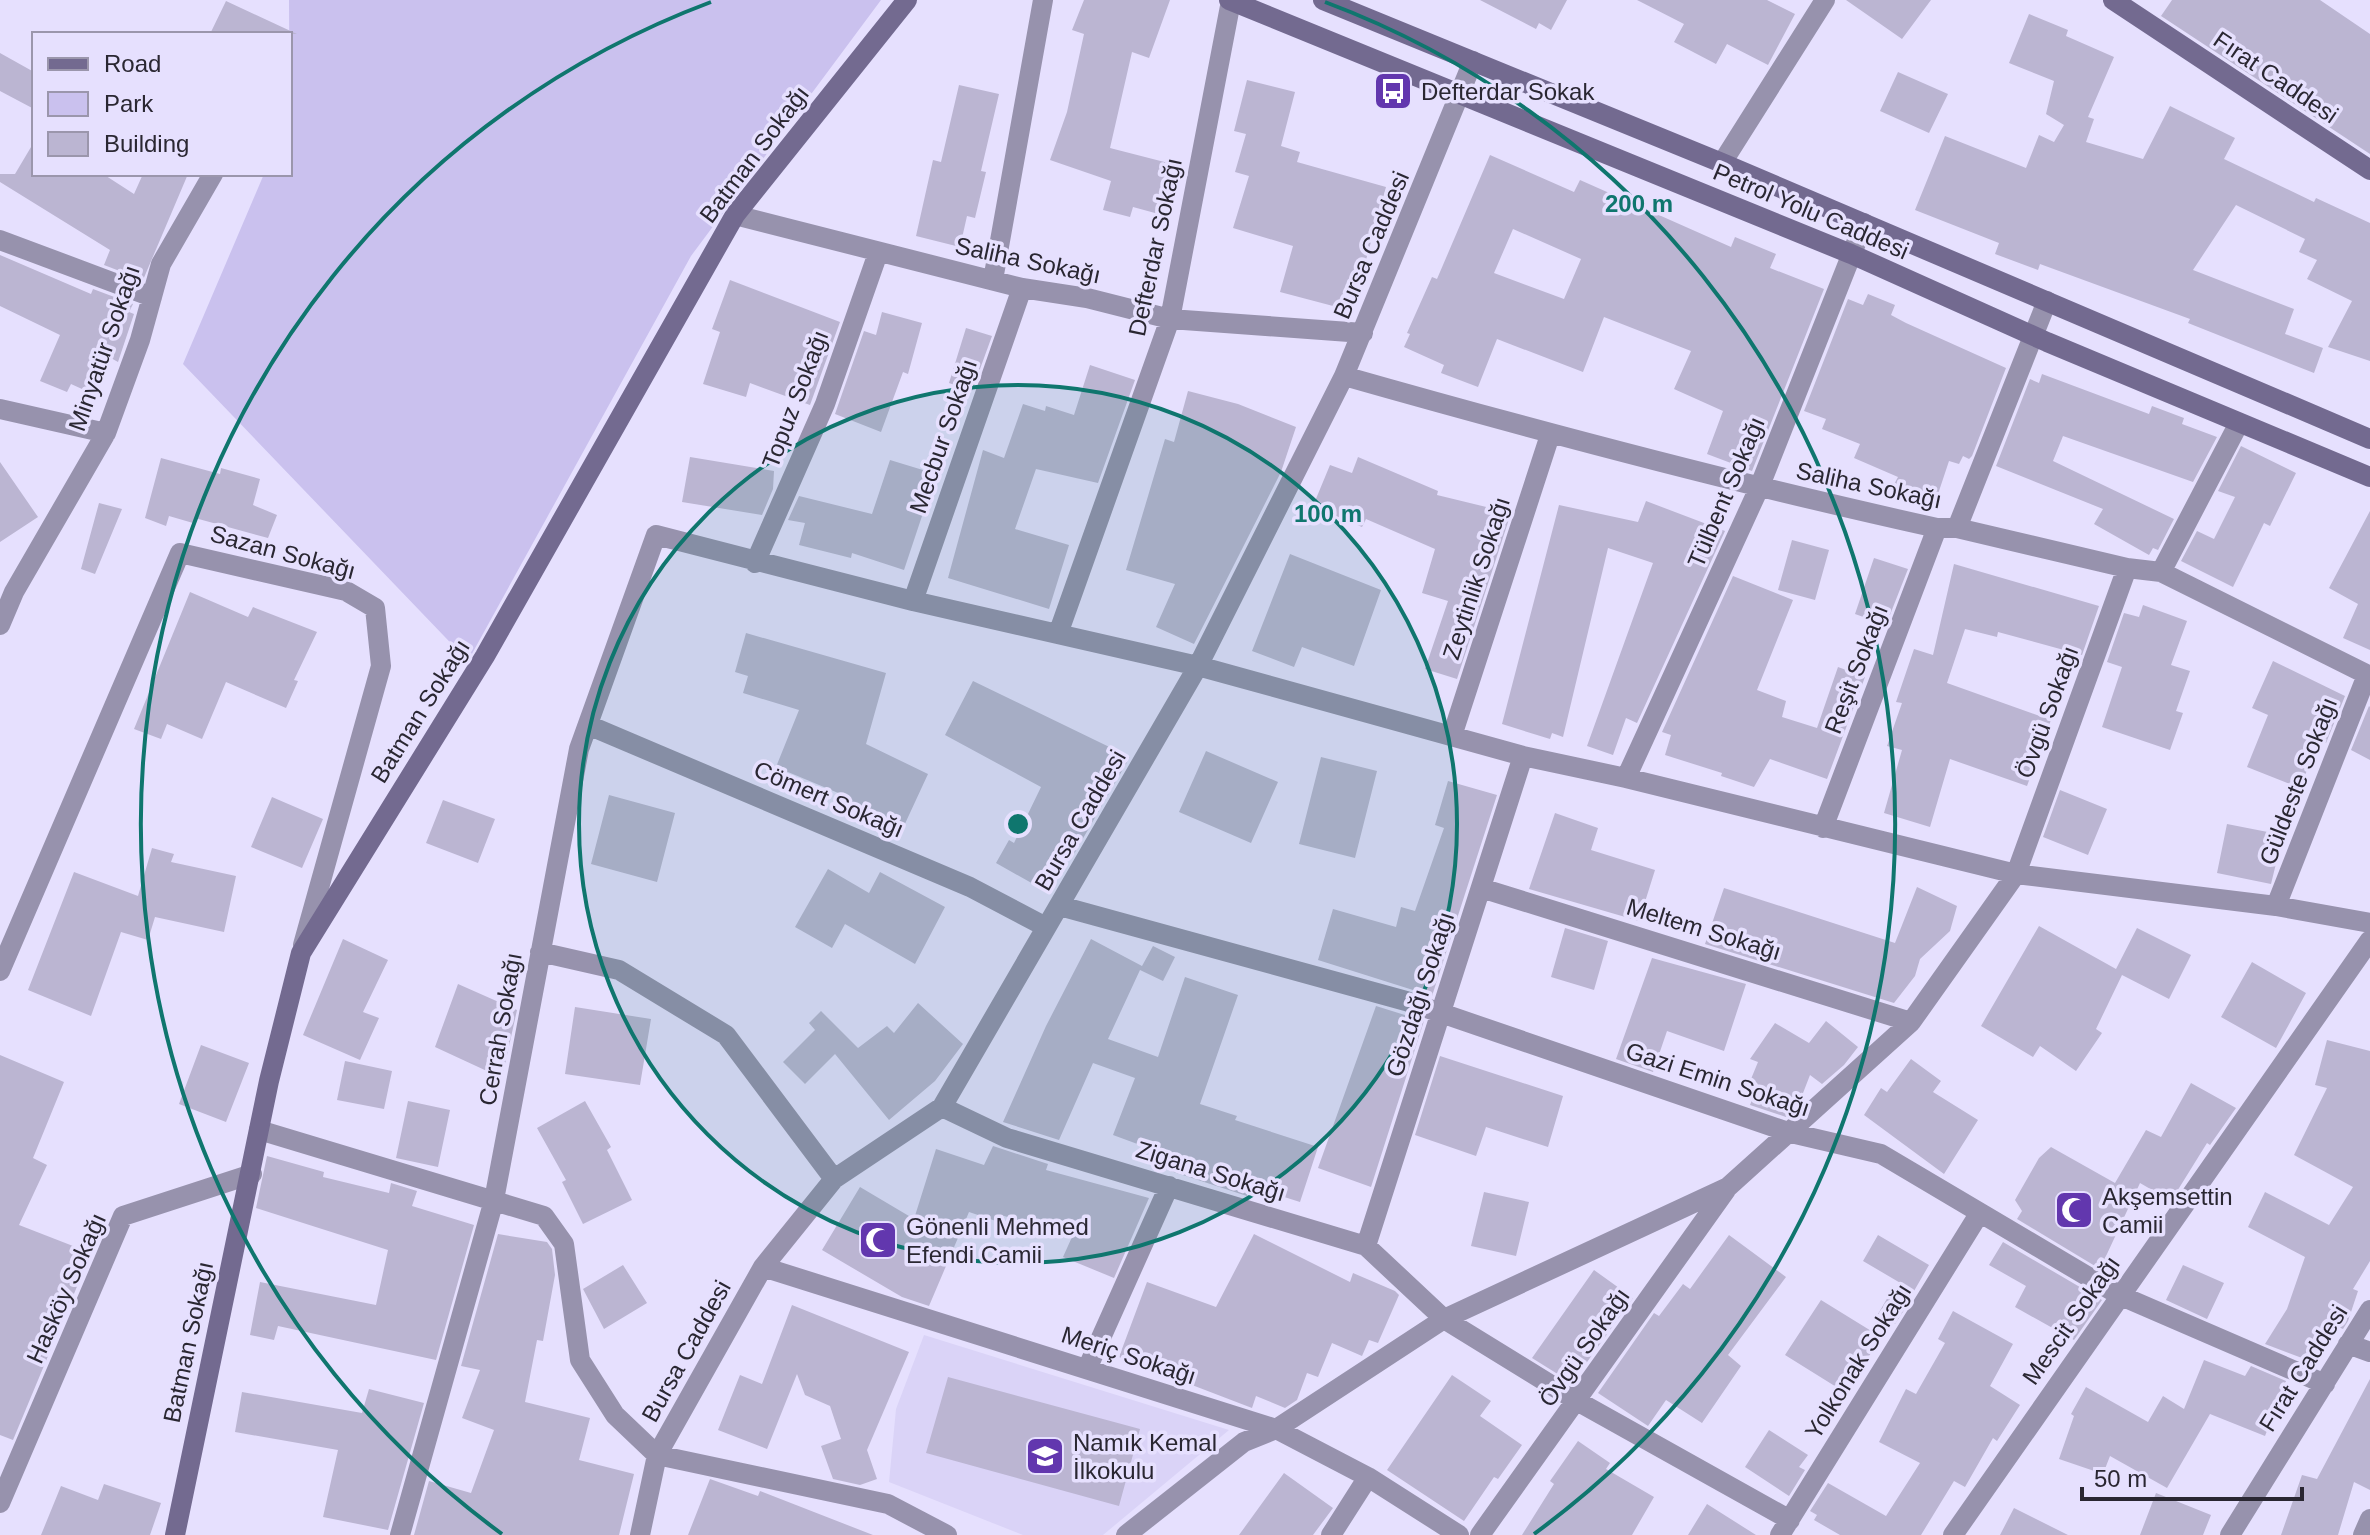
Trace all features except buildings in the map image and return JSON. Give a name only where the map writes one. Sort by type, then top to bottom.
[{"type":"main road","name":"Batman Sokağı","points":[[175,1535],[218,1317],[301,953],[485,656],[735,215],[907,0]]},
{"type":"main road","name":"Petrol Yolu Caddesi","points":[[1230,0],[1851,254],[2031,335],[2370,477]]},
{"type":"main road","name":"Petrol Yolu Caddesi","points":[[1323,0],[1722,163],[2370,439]]},
{"type":"main road","name":"Fırat Caddesi","points":[[2113,0],[2370,170]]},
{"type":"street","points":[[993,280],[1043,0]]},
{"type":"street","name":"Defterdar Sokağı","points":[[1058,634],[1170,319],[1230,0]]},
{"type":"street","points":[[1722,163],[1819,2]]},
{"type":"street","name":"Bursa Caddesi","points":[[640,1535],[657,1455],[763,1267],[834,1179],[942,1107],[1198,666],[1344,376],[1462,95],[1473,61]]},
{"type":"street","name":"Minyatür Sokağı","points":[[0,625],[14,592],[106,433],[161,264],[212,176]]},
{"type":"street","name":"Saliha Sokağı","points":[[735,215],[1022,288],[1087,298],[1170,319],[1363,333]]},
{"type":"street","name":"Tülbent Sokağı","points":[[1626,778],[1759,488],[1864,223]]},
{"type":"street","points":[[0,240],[152,297]]},
{"type":"street","name":"Topuz Sokağı","points":[[755,563],[825,404],[878,253]]},
{"type":"street","name":"Mecbur Sokağı","points":[[913,601],[1022,288]]},
{"type":"street","name":"Reşit Sokağı","points":[[1823,828],[1947,528],[2047,301]]},
{"type":"street","name":"Saliha Sokağı","points":[[1344,376],[1550,435],[1759,488],[2127,568],[2161,572],[2369,676]]},
{"type":"street","points":[[0,409],[106,433]]},
{"type":"street","points":[[2161,572],[2239,423]]},
{"type":"street","name":"Zeytinlik Sokağı","points":[[1452,736],[1550,435]]},
{"type":"street","name":"Cerrah Sokağı","points":[[400,1535],[494,1200],[579,749],[656,535],[755,563]]},
{"type":"street","name":"Sazan Sokağı","points":[[0,971],[180,553],[346,591],[375,608],[381,666],[301,953]]},
{"type":"street","points":[[755,563],[1198,666],[1523,756],[1626,778],[2016,874],[2276,906],[2370,923]]},
{"type":"street","name":"Övgü Sokağı","points":[[1480,1535],[1728,1187],[1911,1022],[2016,874],[2127,568]]},
{"type":"street","name":"Güldeste Sokağı","points":[[2276,906],[2369,676]]},
{"type":"street","name":"Cömert Sokağı","points":[[588,725],[970,887],[1046,927]]},
{"type":"street","name":"Gözdağı Sokağı","points":[[1366,1246],[1523,756]]},
{"type":"street","name":"Meltem Sokağı","points":[[1481,888],[1911,1022]]},
{"type":"street","name":"Gazi Emin Sokağı","points":[[1060,906],[1442,1013],[1791,1133],[1881,1154],[2119,1295],[2325,1384]]},
{"type":"street","name":"Mescit Sokağı","points":[[1953,1535],[2370,940]]},
{"type":"street","points":[[540,952],[619,970],[726,1035],[834,1179]]},
{"type":"street","name":"Zigana Sokağı","points":[[942,1107],[1007,1138],[1366,1246],[1444,1319],[1785,1527]]},
{"type":"street","points":[[259,1130],[544,1216],[564,1244],[580,1360],[615,1415],[657,1455],[888,1504],[947,1535]]},
{"type":"street","name":"Hasköy Sokağı","points":[[0,1503],[123,1216],[252,1174]]},
{"type":"street","points":[[1087,1369],[1169,1186]]},
{"type":"street","points":[[1126,1535],[1244,1442],[1276,1429],[1444,1319],[1728,1187]]},
{"type":"street","name":"Yolkonak Sokağı","points":[[1785,1527],[1979,1214]]},
{"type":"street","name":"Meriç Sokağı","points":[[763,1267],[1276,1429],[1368,1477],[1459,1535]]},
{"type":"street","name":"Fırat Caddesi","points":[[2230,1535],[2370,1310]]},
{"type":"street","points":[[2348,1344],[2370,1352]]},
{"type":"street","points":[[1331,1535],[1368,1477]]},
{"type":"street","points":[[2363,1535],[2370,1519]]},
{"type":"shaded area","name":"Namık Kemal İlkokulu","points":[[924,1335],[1229,1430],[1103,1535],[1023,1535],[889,1482],[896,1409]]},
{"type":"green space","points":[[289,0],[881,0],[691,256],[468,661],[183,364],[263,176],[292,176],[292,32],[289,32]]},
{"type":"place","name":"Defterdar Sokak","points":[[1393,91]]},
{"type":"place","name":"Akşemsettin Camii","points":[[2074,1210]]},
{"type":"place","name":"Gönenli Mehmed Efendi Camii","points":[[878,1240]]},
{"type":"place","name":"Namık Kemal İlkokulu","points":[[1045,1456]]}]
